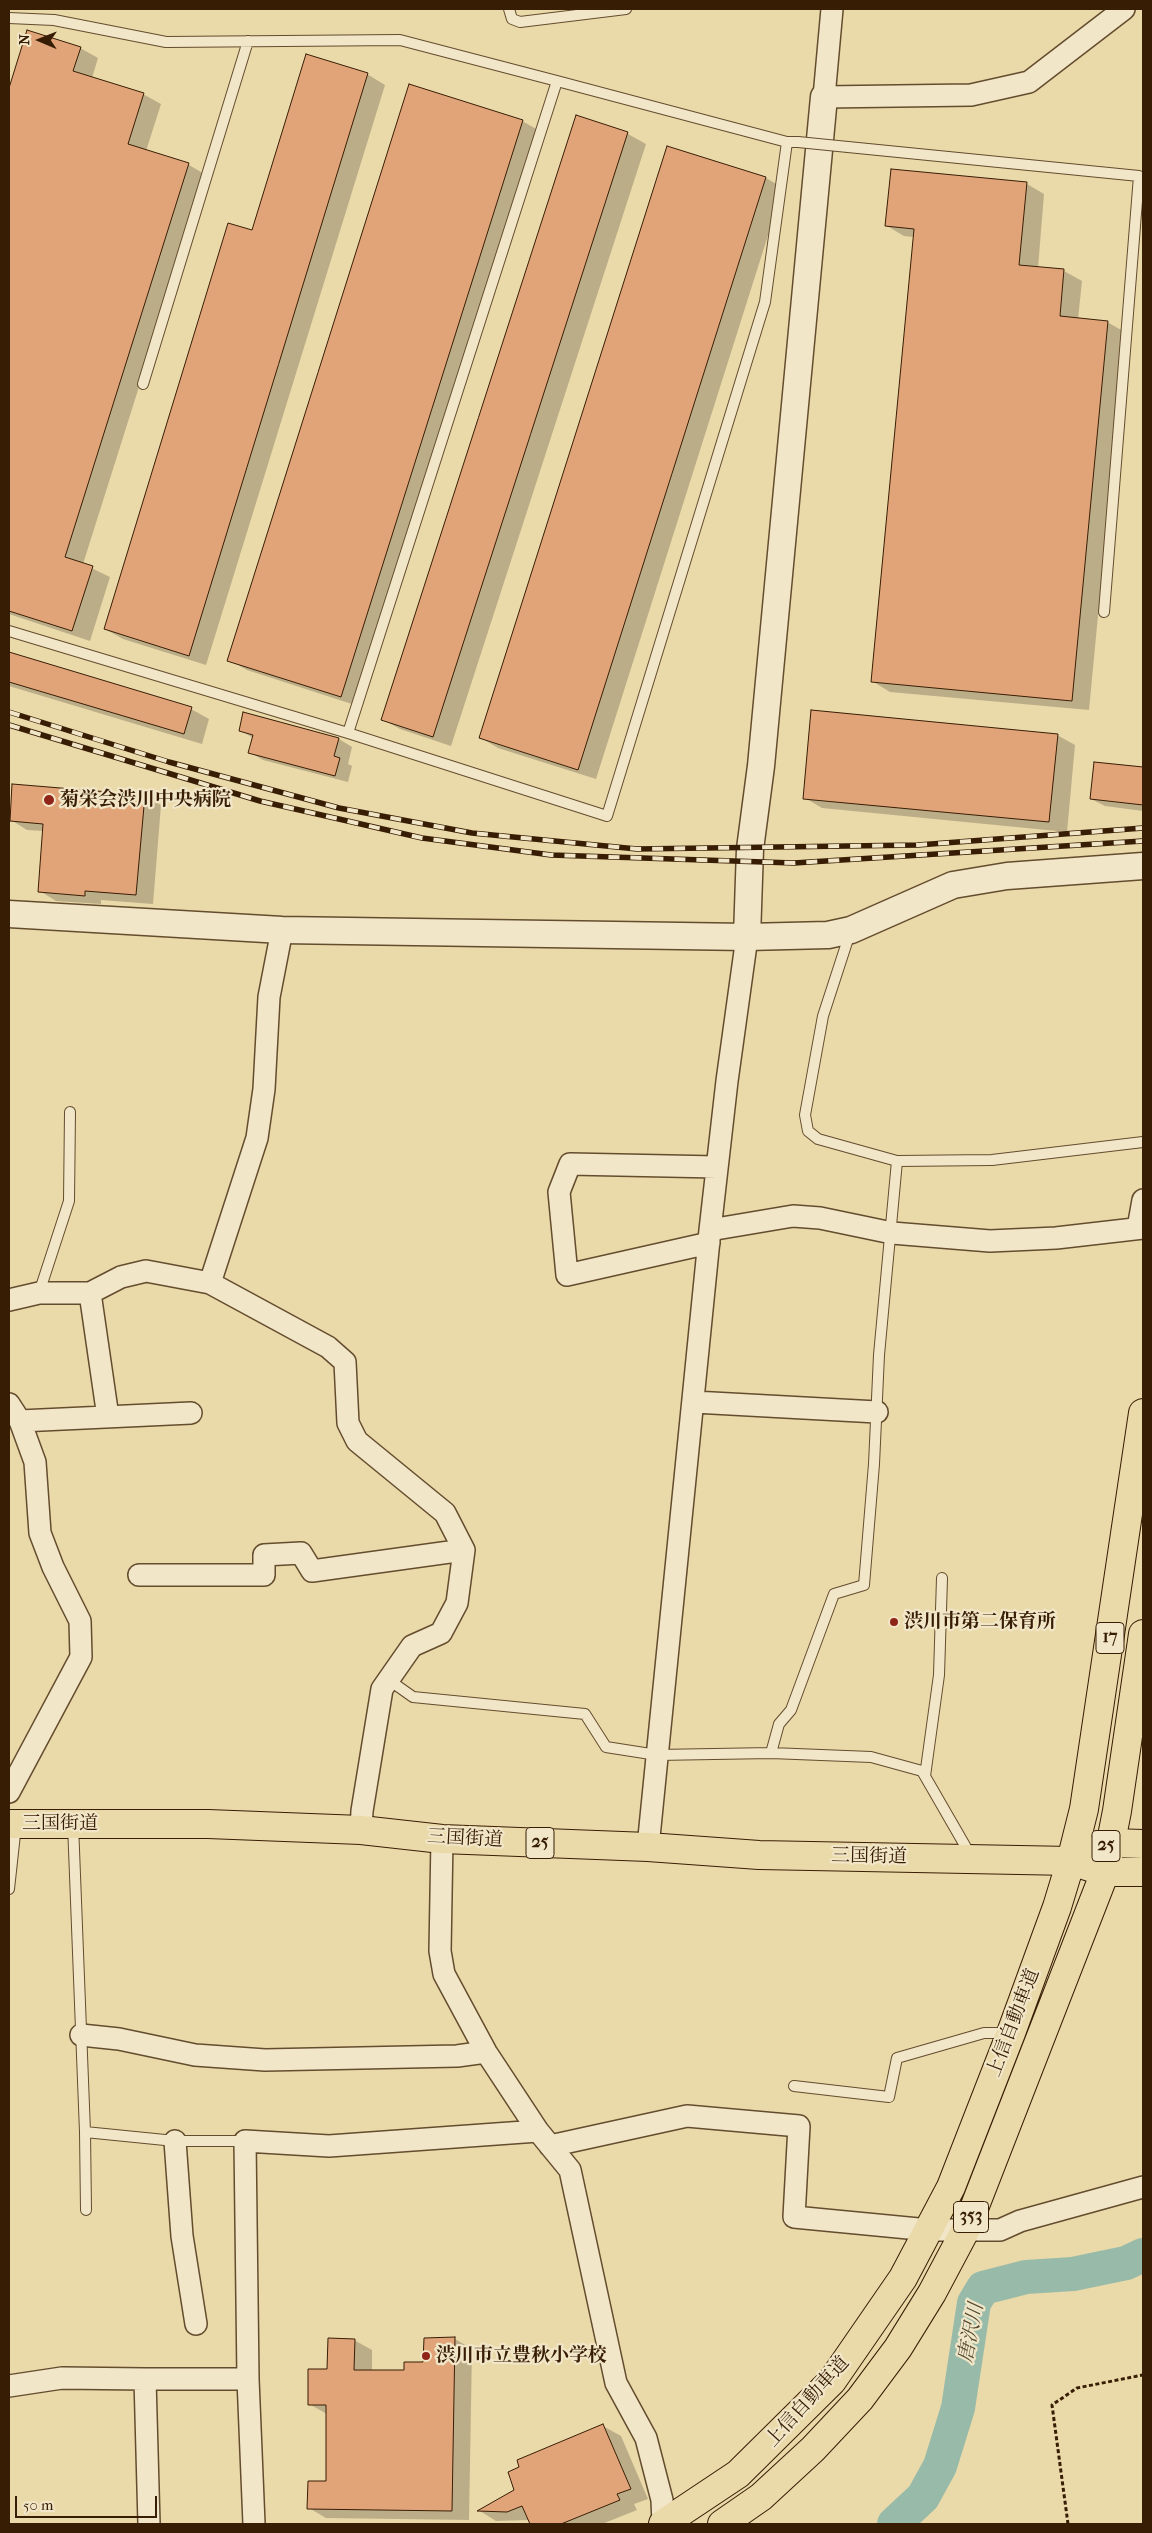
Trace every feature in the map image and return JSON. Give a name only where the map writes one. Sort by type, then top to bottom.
[{"type":"main road","name":"上信自動車道","points":[[663,2524],[738,2474],[832,2381],[903,2278],[951,2187],[1011,2032],[1057,1906],[1071,1861],[1084,1808],[1143,1413]]},
{"type":"main road","name":"上信自動車道","points":[[722,2524],[761,2496],[813,2449],[860,2399],[903,2340],[932,2293],[966,2229],[1105,1872],[1112,1843],[1143,1634]]},
{"type":"main road","name":"三国街道","points":[[12,1824],[208,1824],[361,1830],[442,1839],[648,1847],[758,1855],[1071,1861]]},
{"type":"main road","name":"25","points":[[1071,1861],[1112,1843],[1143,1844]]},
{"type":"main road","name":"25","points":[[1071,1861],[1105,1872],[1143,1872]]},
{"type":"street","points":[[648,1847],[709,1237],[747,936],[750,849],[762,756],[832,9]]},
{"type":"street","points":[[824,96],[971,95],[1029,82],[1124,9]]},
{"type":"street","points":[[9,914],[282,930],[747,936],[828,935],[851,930],[953,885],[1007,876],[1143,866]]},
{"type":"street","points":[[210,1282],[257,1138],[264,1089],[269,997],[282,930]]},
{"type":"street","points":[[717,1167],[570,1164],[559,1192],[567,1275],[793,1216],[820,1218],[892,1233],[990,1241],[1056,1238],[1141,1228],[1143,1200]]},
{"type":"street","points":[[9,1300],[39,1293],[90,1294],[121,1277],[146,1271],[210,1282],[328,1347],[345,1362],[348,1423],[357,1441],[445,1513],[464,1550],[457,1603],[442,1633],[412,1646],[382,1689],[362,1811],[361,1830]]},
{"type":"street","points":[[90,1294],[108,1417]]},
{"type":"street","points":[[694,1402],[876,1412]]},
{"type":"street","points":[[9,1792],[80,1657],[80,1621],[53,1566],[40,1533],[35,1462],[14,1412],[108,1417],[191,1413]]},
{"type":"street","points":[[139,1575],[264,1575],[264,1555],[301,1553],[312,1571],[464,1550]]},
{"type":"street","points":[[442,1839],[440,1951],[444,1974],[486,2052],[544,2138],[570,2170],[616,2382],[646,2438],[662,2500],[663,2524]]},
{"type":"street","points":[[81,2035],[119,2039],[195,2055],[265,2060],[457,2056],[486,2052]]},
{"type":"street","points":[[254,2524],[248,2379],[245,2141],[330,2146],[544,2138],[687,2116],[799,2126],[794,2216],[929,2230],[1000,2230],[1020,2221],[1143,2188]]},
{"type":"street","points":[[175,2141],[182,2236],[196,2324]]},
{"type":"street","points":[[9,2386],[62,2378],[248,2379]]},
{"type":"street","points":[[145,2379],[149,2524]]},
{"type":"lane","points":[[509,9],[512,19],[520,22],[626,9]]},
{"type":"lane","points":[[9,18],[54,20],[166,42],[400,40],[793,142],[1139,176],[1104,612]]},
{"type":"lane","points":[[143,384],[248,41]]},
{"type":"lane","points":[[348,733],[557,81]]},
{"type":"lane","points":[[9,632],[348,733],[607,816],[765,302],[793,142]]},
{"type":"lane","points":[[851,930],[823,1016],[805,1115],[808,1131],[818,1139],[897,1161],[992,1160],[1143,1142]]},
{"type":"lane","points":[[39,1293],[69,1201],[70,1112]]},
{"type":"lane","points":[[771,1752],[779,1724],[791,1710],[834,1594],[864,1585],[879,1355],[892,1233],[897,1161]]},
{"type":"lane","points":[[926,1776],[939,1675],[942,1578]]},
{"type":"lane","points":[[389,1680],[413,1697],[585,1714],[606,1747],[657,1755],[771,1752],[870,1757],[922,1770],[974,1860]]},
{"type":"lane","points":[[9,1889],[12,1824]]},
{"type":"lane","points":[[73,1824],[85,2132],[86,2210]]},
{"type":"lane","points":[[794,2086],[889,2098],[898,2058],[984,2033],[1011,2032]]},
{"type":"lane","points":[[85,2132],[175,2141],[245,2141]]},
{"type":"path","points":[[1068,2524],[1052,2405],[1077,2388],[1143,2375]]},
{"type":"building","points":[[27,30],[81,47],[73,71],[144,93],[128,144],[189,163],[65,557],[93,566],[72,631],[9,611],[9,88]]},
{"type":"building","points":[[306,54],[368,73],[189,656],[104,629],[228,223],[252,230]]},
{"type":"building","points":[[409,84],[523,120],[341,697],[227,661]]},
{"type":"building","points":[[576,115],[628,132],[433,737],[381,720]]},
{"type":"building","points":[[667,146],[766,177],[578,770],[479,738]]},
{"type":"building","points":[[891,169],[1027,182],[1019,265],[1064,269],[1060,316],[1108,321],[1072,701],[871,682],[914,229],[885,226]]},
{"type":"building","points":[[9,652],[192,707],[184,734],[9,682]]},
{"type":"building","points":[[811,710],[1058,734],[1049,822],[803,799]]},
{"type":"building","points":[[243,712],[339,738],[334,756],[340,758],[335,776],[248,753],[253,735],[239,731]]},
{"type":"building","points":[[1094,762],[1143,767],[1143,805],[1090,799]]},
{"type":"building","points":[[12,784],[145,795],[136,895],[85,891],[85,896],[38,892],[43,824],[10,821]]},
{"type":"building","points":[[455,2337],[452,2511],[307,2509],[308,2481],[326,2481],[326,2405],[308,2405],[308,2369],[327,2369],[328,2338],[355,2339],[354,2370],[404,2370],[404,2362],[423,2362],[424,2338]]},
{"type":"building","points":[[603,2424],[631,2489],[617,2494],[620,2500],[561,2524],[530,2524],[522,2506],[507,2512],[477,2511],[514,2490],[508,2472],[519,2467],[517,2460]]},
{"type":"waterway","name":"唐沢川","points":[[894,2524],[923,2497],[940,2466],[958,2408],[974,2303],[983,2288],[1026,2277],[1073,2274],[1126,2263],[1143,2255]]},
{"type":"railway","points":[[9,712],[169,762],[339,808],[472,833],[637,849],[918,845],[1143,828]]},
{"type":"railway","points":[[9,725],[260,801],[422,838],[551,855],[794,863],[1143,841]]},
{"type":"place","name":"菊栄会渋川中央病院","points":[[49,800]]},
{"type":"place","name":"渋川市第二保育所","points":[[894,1622]]},
{"type":"place","name":"渋川市立豊秋小学校","points":[[426,2356]]}]
